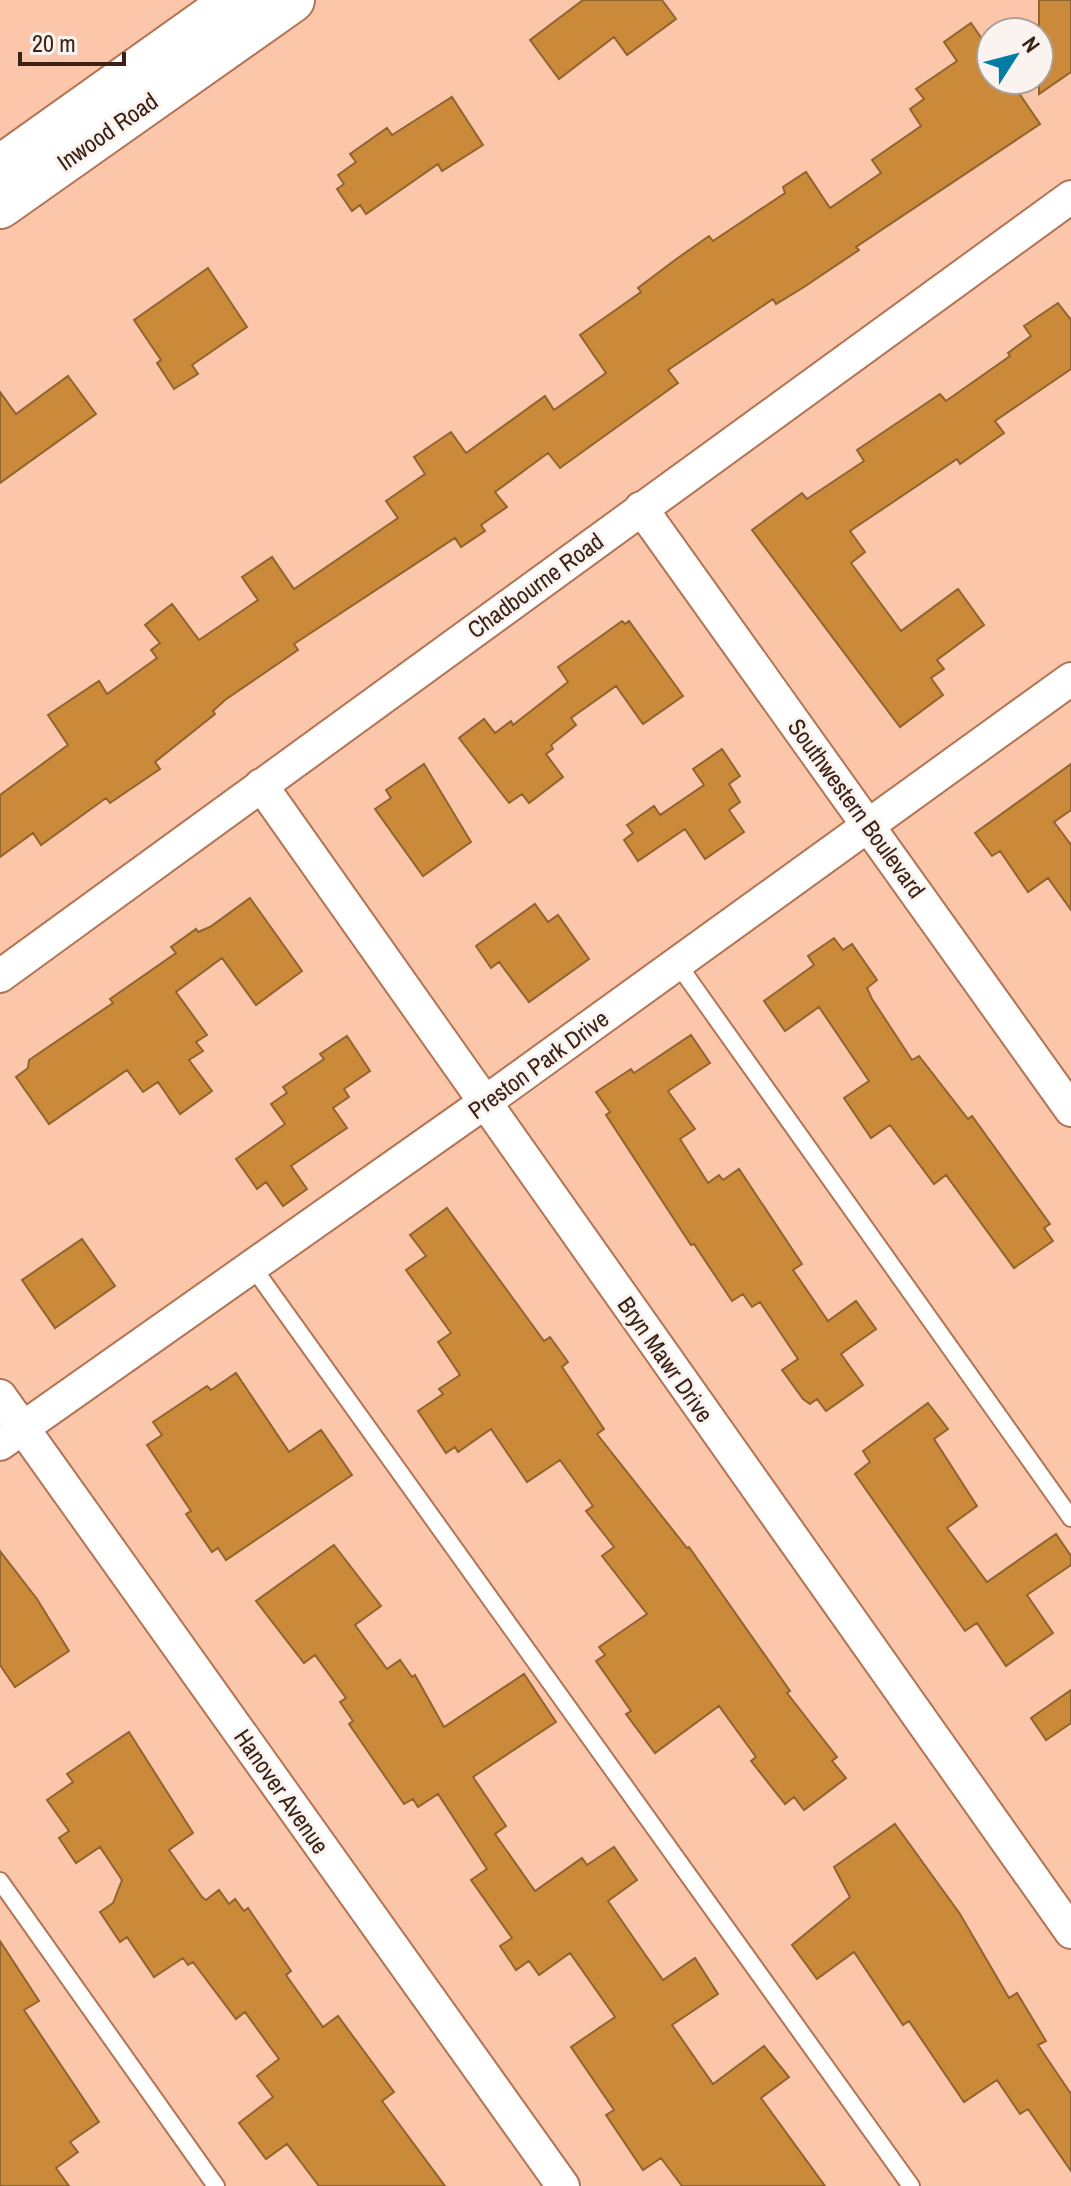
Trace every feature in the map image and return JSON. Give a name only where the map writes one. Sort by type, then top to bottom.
[{"type":"main road","name":"Inwood Road","points":[[0,206],[148,82],[236,0]]},
{"type":"main road","name":"Inwood Road","points":[[0,168],[292,0]]},
{"type":"street","name":"Chadbourne Road","points":[[0,976],[1071,197]]},
{"type":"street","name":"Southwestern Boulevard","points":[[641,508],[1071,1110]]},
{"type":"street","name":"Preston Park Drive","points":[[12,1436],[484,1103],[868,824],[1068,687]]},
{"type":"street","name":"Bryn Mawr Drive","points":[[261,785],[1071,1932]]},
{"type":"street","name":"Hanover Avenue","points":[[0,1396],[12,1436],[563,2186]]},
{"type":"lane","points":[[677,963],[1071,1518]]},
{"type":"lane","points":[[252,1266],[911,2186]]},
{"type":"lane","points":[[0,1881],[216,2186]]},
{"type":"building","points":[[583,0],[662,0],[676,19],[627,55],[614,37],[559,79],[530,40]]},
{"type":"building","points":[[1039,0],[1071,0],[1071,72],[1055,83],[1055,16],[1039,16]]},
{"type":"building","points":[[971,23],[975,29],[975,96],[1021,96],[1040,124],[856,247],[859,250],[804,287],[776,304],[773,299],[668,370],[678,383],[560,468],[548,453],[495,492],[507,507],[481,525],[485,531],[461,547],[455,538],[294,644],[298,650],[225,700],[213,711],[215,714],[155,762],[160,769],[110,803],[106,798],[41,845],[33,833],[0,857],[0,795],[68,745],[48,715],[99,681],[107,694],[157,658],[151,650],[160,643],[145,625],[172,604],[199,640],[258,600],[242,577],[272,557],[294,589],[398,518],[386,501],[425,474],[414,457],[451,432],[466,453],[545,396],[554,410],[606,373],[580,335],[641,292],[638,288],[675,260],[709,236],[713,241],[785,193],[783,187],[806,172],[830,208],[881,173],[872,160],[921,126],[910,109],[924,99],[916,89],[957,61],[944,42]]},
{"type":"building","points":[[452,97],[483,145],[442,171],[438,164],[366,214],[360,205],[352,211],[337,189],[344,184],[338,175],[356,162],[350,154],[387,128],[392,135]]},
{"type":"building","points":[[208,268],[247,327],[192,365],[198,374],[174,389],[157,363],[161,360],[134,320]]},
{"type":"building","points":[[1058,303],[1071,320],[1071,369],[995,421],[1004,433],[960,464],[957,459],[850,531],[865,552],[851,563],[901,631],[958,589],[984,625],[937,660],[944,669],[931,678],[943,695],[900,727],[752,530],[802,493],[807,499],[864,461],[857,450],[940,394],[946,401],[1010,356],[1008,353],[1031,336],[1024,326]]},
{"type":"building","points":[[68,376],[96,414],[0,483],[0,392],[16,414]]},
{"type":"building","points":[[622,621],[625,624],[629,621],[683,696],[643,724],[616,686],[571,718],[576,725],[551,745],[553,749],[546,754],[563,777],[529,803],[522,794],[509,803],[459,738],[484,719],[495,733],[511,721],[513,725],[568,682],[558,667]]},
{"type":"building","points":[[722,749],[740,776],[729,784],[740,802],[729,810],[744,832],[705,859],[685,829],[638,861],[624,840],[633,833],[627,825],[654,806],[660,815],[704,785],[693,769]]},
{"type":"building","points":[[424,764],[471,842],[423,876],[375,809],[391,798],[386,790]]},
{"type":"building","points":[[1071,764],[1071,810],[1054,822],[1071,845],[1071,910],[1048,878],[1028,892],[1000,851],[992,856],[975,833]]},
{"type":"building","points":[[250,898],[302,971],[256,1005],[222,958],[176,992],[207,1035],[196,1042],[203,1051],[189,1060],[212,1091],[180,1114],[158,1082],[143,1092],[127,1070],[49,1124],[16,1077],[28,1068],[29,1060],[113,1003],[110,999],[176,953],[171,947],[196,929],[198,932],[210,927]]},
{"type":"building","points":[[535,904],[548,922],[558,915],[589,959],[529,1002],[499,962],[491,968],[476,946]]},
{"type":"building","points":[[834,938],[843,950],[852,944],[877,980],[867,988],[912,1060],[919,1056],[968,1119],[972,1116],[1050,1224],[1044,1228],[1053,1241],[1014,1268],[946,1175],[934,1184],[890,1125],[871,1138],[844,1098],[869,1081],[819,1007],[785,1031],[764,1001],[814,965],[808,956]]},
{"type":"building","points":[[691,1035],[710,1063],[668,1091],[695,1129],[680,1139],[708,1183],[719,1175],[723,1180],[739,1169],[802,1264],[793,1270],[828,1321],[856,1301],[876,1329],[841,1354],[863,1385],[826,1411],[817,1399],[810,1404],[803,1399],[782,1370],[798,1359],[760,1302],[752,1307],[743,1294],[732,1301],[694,1244],[691,1245],[606,1115],[610,1112],[596,1092],[631,1069],[634,1073]]},
{"type":"building","points":[[347,1036],[370,1071],[344,1089],[349,1097],[333,1108],[347,1128],[291,1166],[307,1189],[283,1206],[266,1182],[257,1189],[236,1159],[285,1124],[271,1104],[287,1093],[283,1087],[324,1059],[320,1054]]},
{"type":"building","points":[[447,1208],[544,1341],[550,1337],[568,1362],[562,1367],[604,1429],[597,1434],[689,1547],[790,1691],[787,1693],[837,1757],[832,1761],[846,1778],[804,1810],[794,1797],[785,1804],[751,1761],[756,1757],[719,1706],[655,1753],[626,1714],[631,1711],[596,1661],[605,1655],[599,1647],[647,1614],[602,1556],[614,1547],[586,1511],[593,1506],[560,1460],[527,1482],[491,1429],[458,1452],[455,1447],[446,1453],[418,1411],[443,1394],[439,1389],[460,1375],[438,1342],[451,1333],[406,1270],[426,1256],[410,1235]]},
{"type":"building","points":[[82,1239],[115,1286],[55,1328],[22,1280]]},
{"type":"building","points":[[236,1373],[289,1452],[321,1430],[352,1475],[226,1560],[218,1548],[212,1552],[186,1514],[191,1511],[147,1445],[162,1435],[153,1422],[207,1386],[211,1390]]},
{"type":"building","points":[[928,1403],[948,1429],[934,1439],[977,1506],[947,1528],[987,1582],[1056,1534],[1071,1556],[1071,1565],[1027,1595],[1053,1633],[1006,1666],[977,1623],[965,1631],[855,1474],[870,1462],[863,1451]]},
{"type":"building","points":[[334,1545],[381,1606],[355,1625],[387,1669],[400,1660],[412,1677],[415,1675],[444,1727],[524,1674],[556,1722],[473,1777],[506,1826],[495,1834],[535,1891],[582,1858],[587,1865],[614,1847],[637,1880],[608,1901],[663,1980],[695,1958],[718,1994],[672,2025],[713,2084],[764,2046],[789,2077],[761,2098],[825,2186],[682,2186],[661,2158],[643,2170],[606,2115],[614,2110],[571,2047],[615,2017],[570,1953],[539,1975],[529,1961],[516,1970],[500,1946],[512,1938],[471,1880],[487,1869],[438,1794],[418,1807],[413,1799],[404,1804],[349,1724],[353,1721],[340,1702],[346,1698],[315,1655],[304,1663],[256,1601]]},
{"type":"building","points":[[0,1551],[37,1599],[69,1651],[15,1687],[0,1665]]},
{"type":"building","points":[[1071,1690],[1071,1723],[1046,1740],[1031,1718]]},
{"type":"building","points":[[129,1732],[193,1833],[169,1850],[206,1900],[219,1890],[229,1904],[235,1899],[244,1911],[248,1908],[291,1971],[286,1975],[323,2027],[338,2016],[394,2092],[382,2101],[445,2186],[319,2186],[287,2144],[266,2159],[239,2123],[273,2097],[257,2076],[279,2059],[245,2012],[236,2019],[193,1962],[188,1965],[183,1958],[154,1977],[127,1937],[120,1942],[100,1912],[113,1903],[122,1880],[100,1847],[76,1863],[59,1838],[69,1831],[47,1800],[73,1782],[67,1774]]},
{"type":"building","points":[[895,1824],[960,1914],[1009,1998],[1017,1993],[1046,2041],[1038,2045],[1071,2094],[1071,2171],[1028,2109],[1020,2114],[997,2080],[964,2102],[909,2021],[903,2025],[854,1952],[817,1979],[792,1945],[850,1897],[834,1867]]},
{"type":"building","points":[[0,1941],[39,2001],[24,2010],[99,2122],[70,2142],[78,2152],[56,2168],[69,2186],[0,2186]]}]
